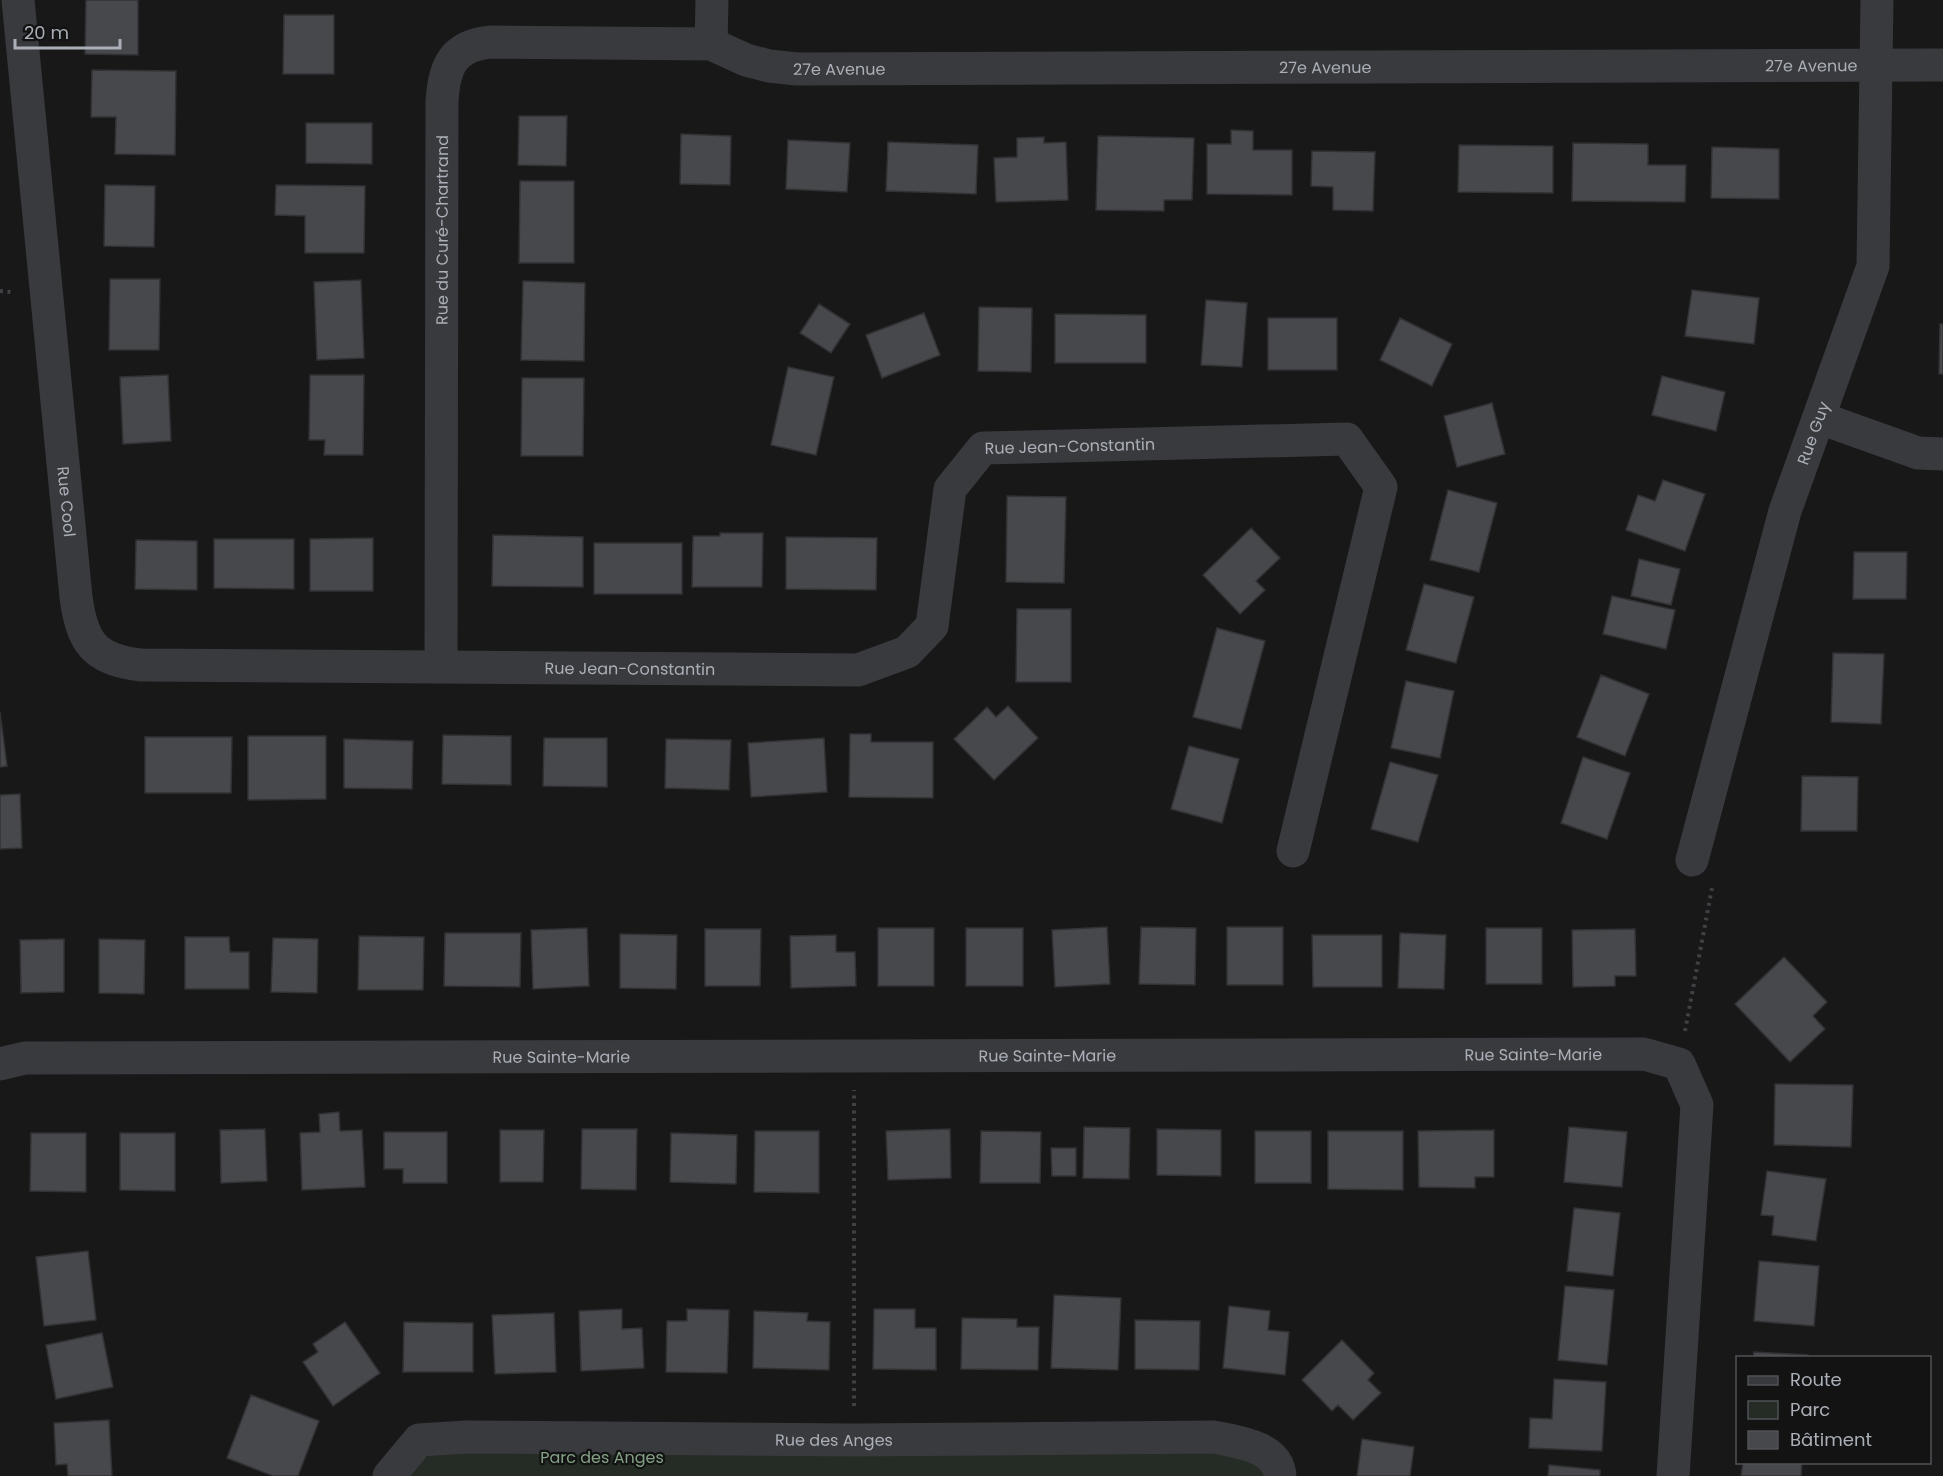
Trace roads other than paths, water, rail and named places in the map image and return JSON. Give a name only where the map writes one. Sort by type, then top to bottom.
[{"type":"street","name":"Rue Cool","points":[[18,0],[73,576],[82,632],[91,645],[105,656],[121,663],[141,665],[441,666]]},
{"type":"street","points":[[711,44],[712,0]]},
{"type":"street","name":"Rue Guy","points":[[1692,860],[1785,511],[1873,266],[1878,66],[1877,0]]},
{"type":"street","name":"Rue du Curé-Chartrand","points":[[441,666],[442,102],[446,74],[458,53],[477,43],[711,44]]},
{"type":"street","name":"27e Avenue","points":[[711,44],[758,63],[797,69],[1943,65]]},
{"type":"street","points":[[1820,417],[1918,453],[1943,454]]},
{"type":"street","name":"Rue Jean-Constantin","points":[[441,666],[858,670],[907,652],[932,626],[950,489],[983,448],[1347,439],[1381,487],[1293,851]]},
{"type":"street","name":"Rue Sainte-Marie","points":[[0,1064],[25,1058],[1644,1054],[1679,1064],[1697,1105],[1673,1476]]},
{"type":"street","name":"Rue des Anges","points":[[389,1476],[419,1440],[477,1437],[854,1440],[1214,1437],[1262,1449],[1280,1469],[1280,1476]]},
{"type":"park label","name":"Parc des Anges","points":[[602,1457]]}]
